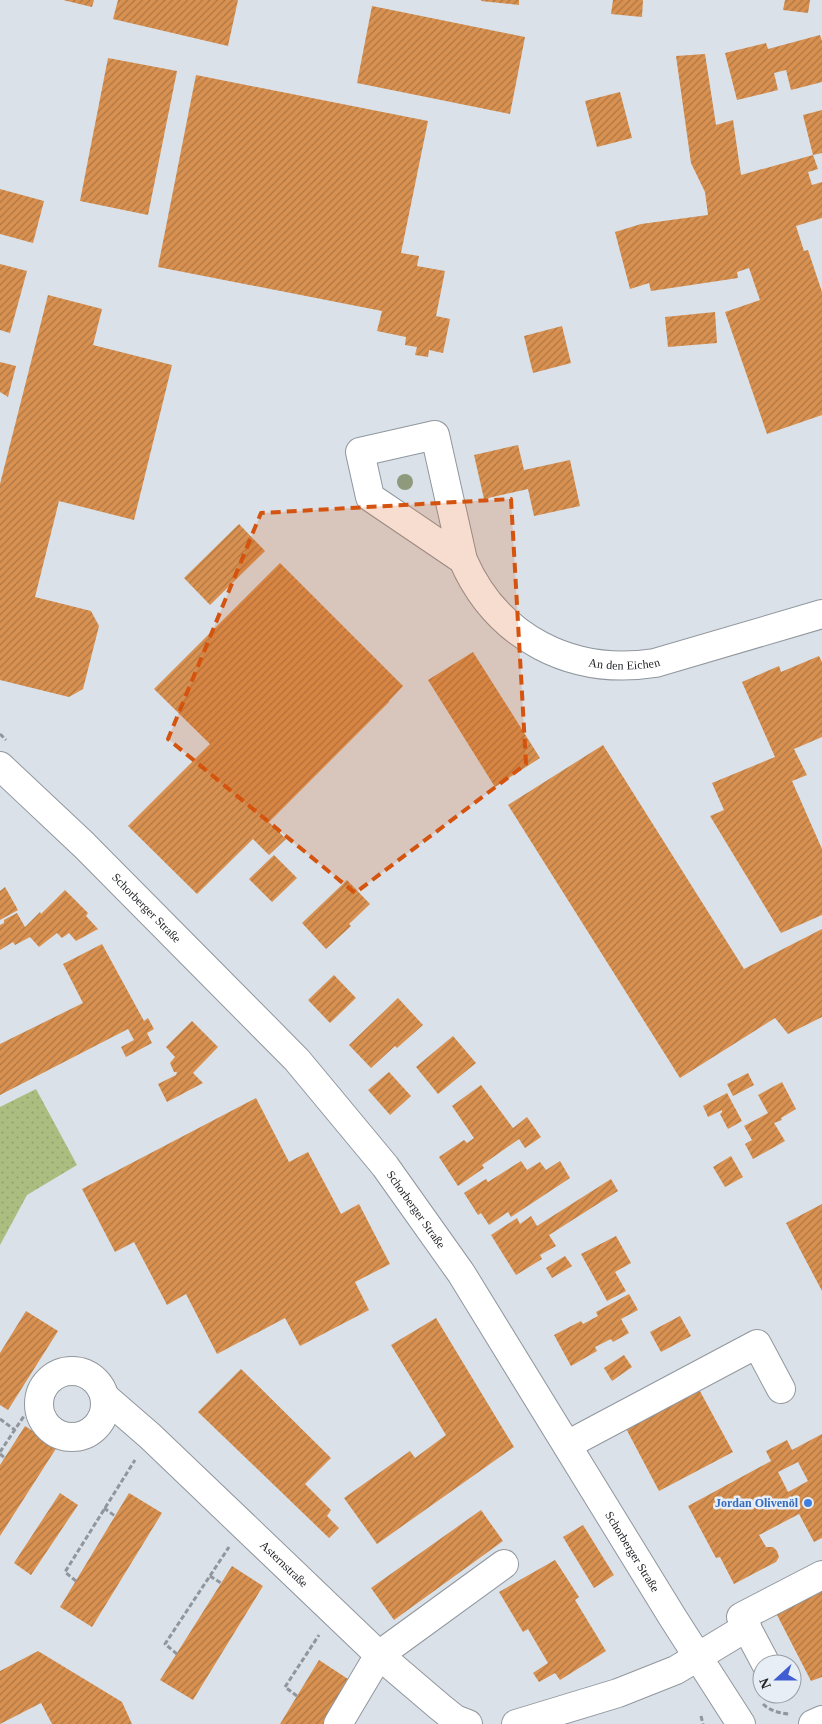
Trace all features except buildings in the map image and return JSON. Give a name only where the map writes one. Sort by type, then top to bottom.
[{"type":"street","name":"An den Eichen","points":[[463,560],[370,497],[360,452],[435,435],[463,560],[471,578],[481,594],[499,615],[519,633],[562,656],[583,662],[606,665],[655,663],[822,614]]},
{"type":"street","name":"Schorberger Straße","points":[[0,766],[91,852],[297,1060],[385,1166],[461,1273],[741,1724]]},
{"type":"street","points":[[567,1445],[757,1344],[781,1389]]},
{"type":"street","name":"Asternstraße","points":[[105,1397],[150,1436],[379,1655],[455,1719],[468,1724]]},
{"type":"street","points":[[338,1724],[379,1655],[504,1564]]},
{"type":"street","points":[[761,1654],[742,1617],[822,1576]]},
{"type":"street","points":[[516,1724],[618,1693],[676,1670],[747,1627]]},
{"type":"street","points":[[803,1719],[822,1720]]},
{"type":"path","points":[[4,1458],[0,1453],[24,1416]]},
{"type":"path","points":[[0,1419],[15,1430]]},
{"type":"path","points":[[76,1581],[65,1572],[150,1436]]},
{"type":"path","points":[[104,1508],[116,1516]]},
{"type":"path","points":[[177,1654],[165,1644],[243,1525]]},
{"type":"path","points":[[210,1576],[221,1583]]},
{"type":"path","points":[[297,1696],[285,1687],[333,1613]]},
{"type":"path","points":[[762,1704],[766,1708],[803,1719]]},
{"type":"path","points":[[700,1712],[703,1724]]},
{"type":"highlighted area","points":[[511,499],[526,764],[355,893],[168,739],[261,513]]},
{"type":"green space","points":[[36,1089],[77,1165],[27,1195],[0,1245],[0,1107]]},
{"type":"place","name":"Jordan Olivenöl","points":[[808,1503]]}]
